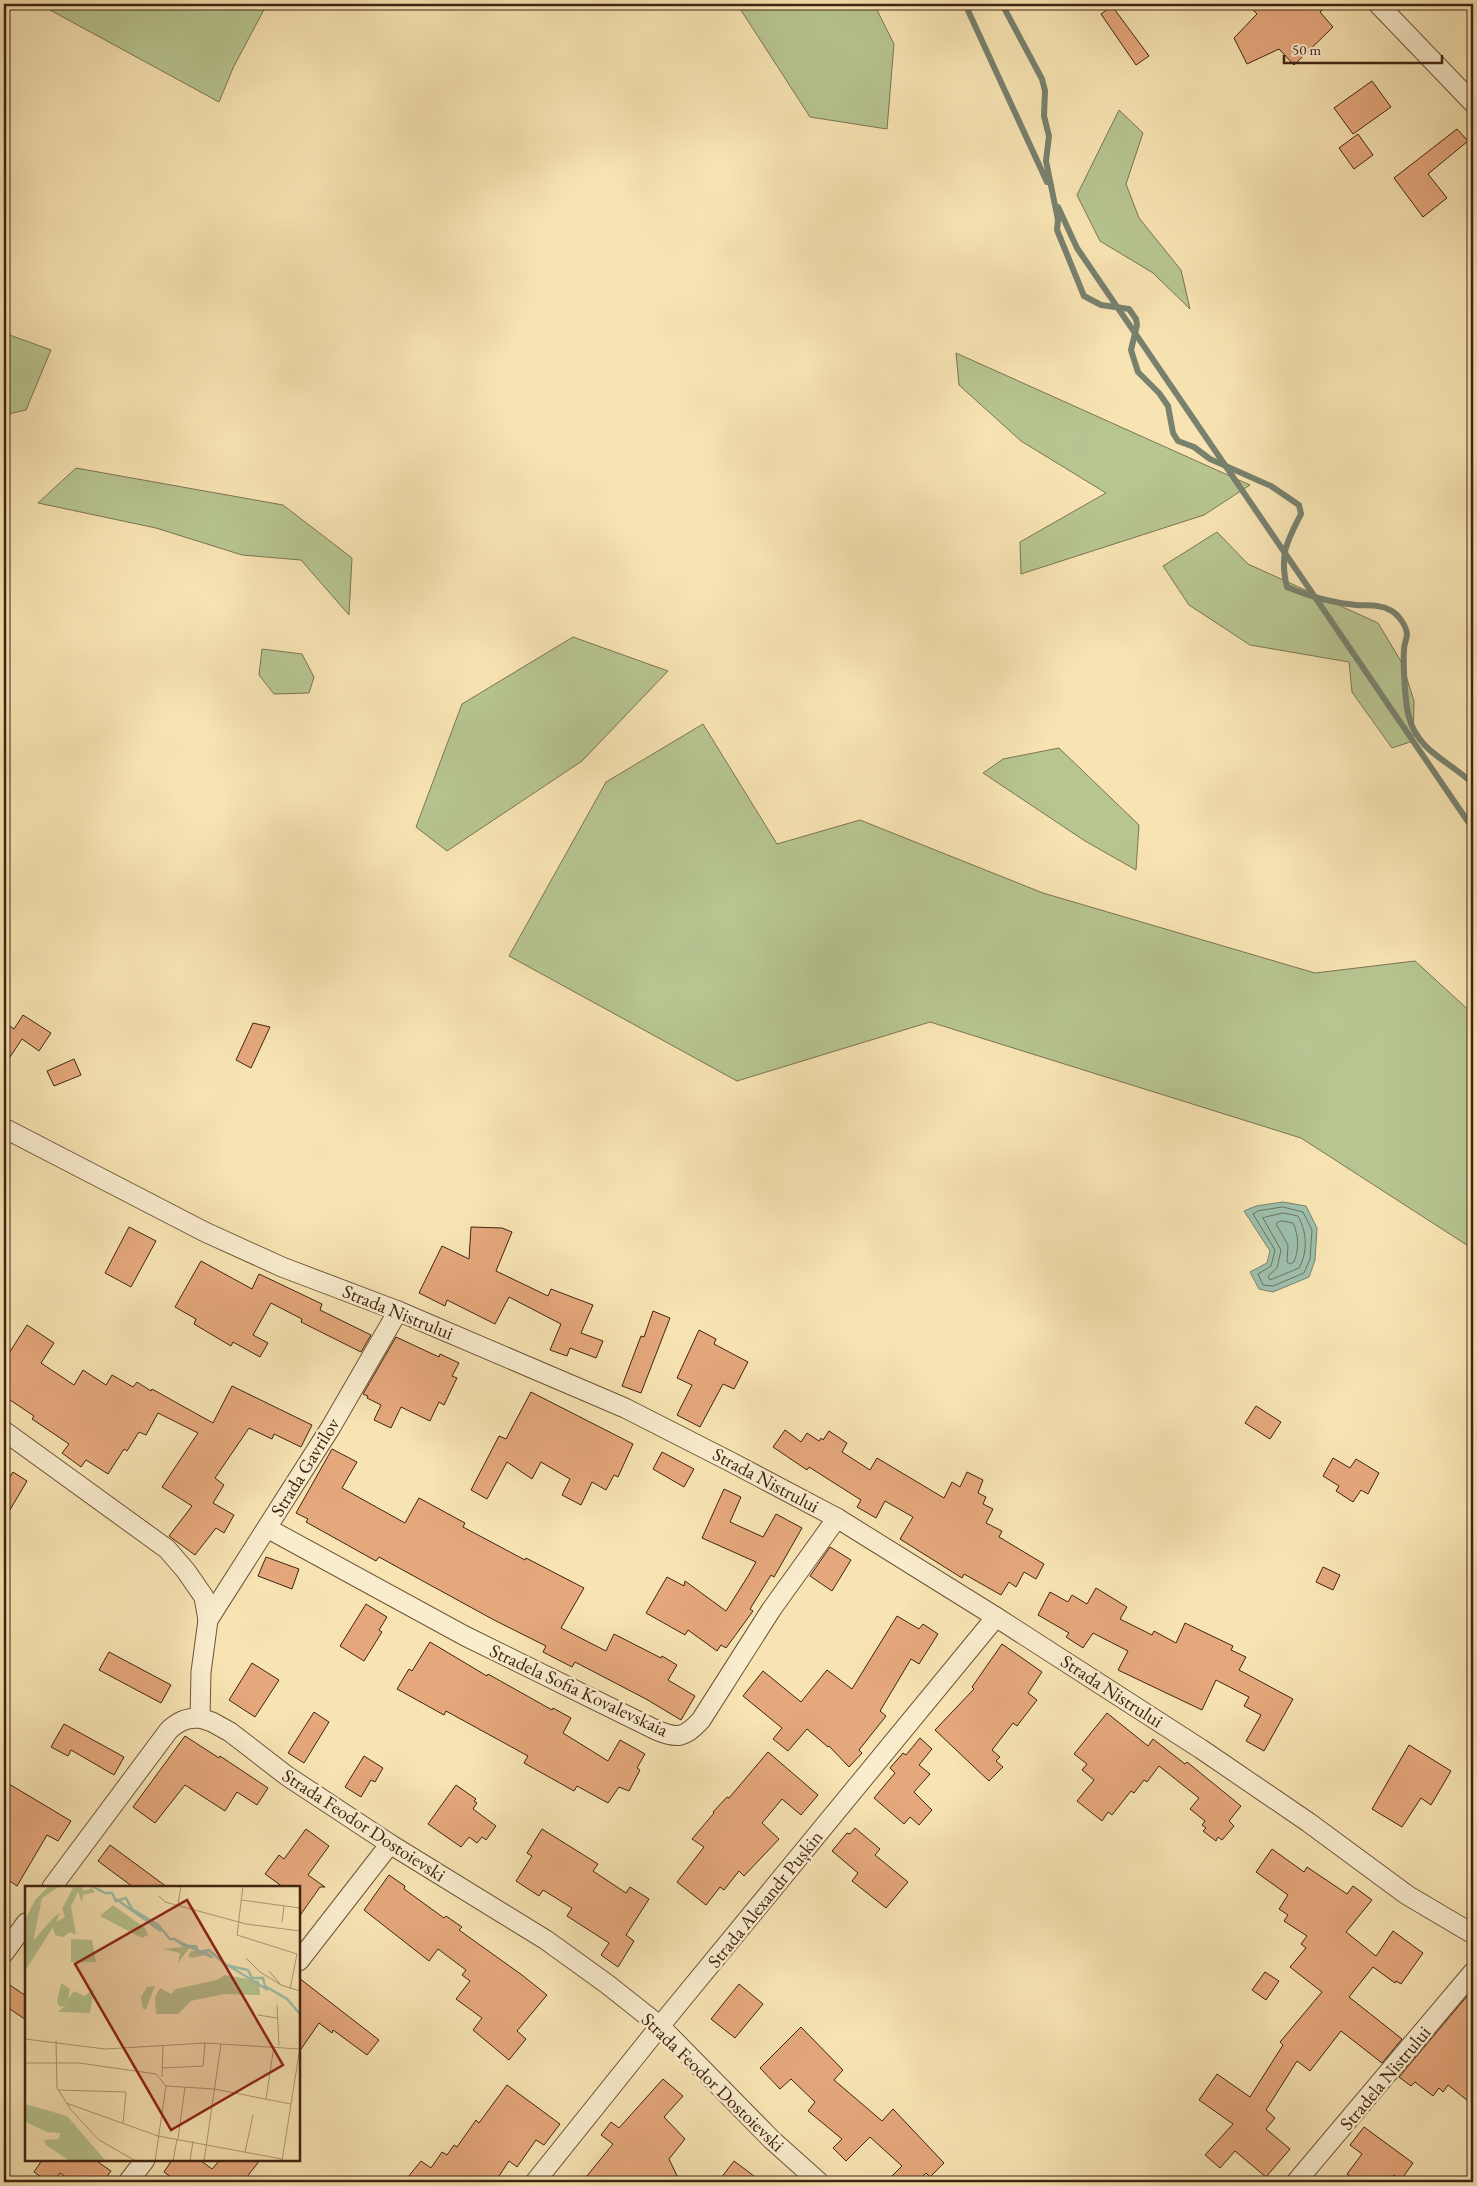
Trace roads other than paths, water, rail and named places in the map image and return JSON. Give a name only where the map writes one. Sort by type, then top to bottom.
[{"type":"street","points":[[1378,4],[1473,103]]},
{"type":"street","name":"Strada Nistrului","points":[[4,1128],[205,1232],[282,1267],[398,1311],[625,1408],[837,1518],[996,1616],[1201,1749],[1308,1822],[1408,1895],[1473,1934]]},
{"type":"street","name":"Strada Gavrilov","points":[[208,1620],[331,1427],[398,1311]]},
{"type":"street","points":[[4,1431],[167,1549],[204,1597],[208,1620],[201,1672],[200,1718],[188,1718],[179,1721],[169,1730],[53,1886]]},
{"type":"street","name":"Stradela Sofia Kovalevskaia","points":[[267,1528],[465,1636],[669,1736],[682,1736],[692,1730],[701,1720],[771,1610],[837,1518]]},
{"type":"street","name":"Strada Alexandr Pușkin","points":[[535,2182],[660,2026],[996,1616]]},
{"type":"street","name":"Strada Feodor Dostoievski","points":[[200,1718],[230,1732],[287,1776],[390,1844],[546,1940],[660,2026],[772,2140],[819,2182]]},
{"type":"street","points":[[300,1960],[390,1844]]},
{"type":"street","points":[[4,1953],[25,1924]]},
{"type":"street","name":"Stradela Nistrului","points":[[1296,2182],[1473,1972]]},
{"type":"street","points":[[128,2182],[144,2161]]},
{"type":"water","points":[[1283,1202],[1306,1206],[1317,1228],[1315,1260],[1309,1277],[1273,1292],[1259,1289],[1250,1272],[1267,1263],[1270,1251],[1244,1211],[1256,1206]]},
{"type":"waterway","points":[[965,4],[1047,182]]},
{"type":"waterway","points":[[1002,4],[1042,79],[1045,91],[1044,116],[1049,136],[1046,161],[1058,220],[1057,230],[1084,296],[1101,305],[1129,309],[1136,319],[1137,325],[1131,350],[1138,372],[1159,393],[1168,406],[1173,433],[1178,441],[1194,447],[1210,459],[1271,486],[1299,505],[1301,514],[1288,541],[1284,557],[1287,587],[1330,601],[1382,607],[1399,617],[1407,634],[1404,649],[1405,683],[1409,717],[1413,729],[1427,748],[1473,784]]},
{"type":"waterway","points":[[1058,207],[1077,248],[1473,829]]}]
